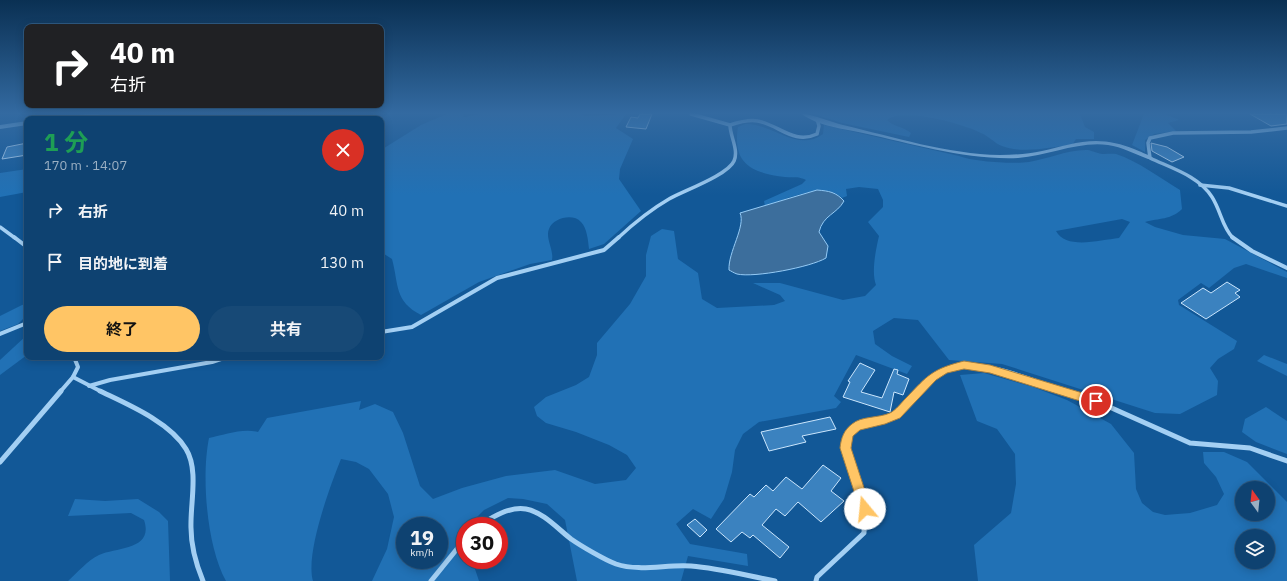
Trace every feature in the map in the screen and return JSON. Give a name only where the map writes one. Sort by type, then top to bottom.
[{"type":"street","points":[[384,332],[412,327],[497,278],[608,248],[632,225],[668,200],[721,172],[733,162],[735,156],[731,141]]},
{"type":"street","points":[[909,141],[973,153],[1018,156],[1038,154],[1088,144],[1106,143],[1129,149],[1150,158],[1200,184],[1212,196],[1226,229],[1232,238],[1287,268]]},
{"type":"street","points":[[1149,141],[1150,158]]},
{"type":"street","points":[[1200,184],[1230,188],[1287,206]]},
{"type":"street","points":[[0,228],[24,245]]},
{"type":"street","points":[[0,334],[24,324]]},
{"type":"street","points":[[0,462],[73,377],[78,366],[75,360]]},
{"type":"street","points":[[88,386],[110,380],[218,360]]},
{"type":"street","points":[[816,581],[816,577],[864,533],[865,509],[846,448],[847,438],[850,433],[857,426],[885,420],[896,415],[933,377],[950,367],[964,365],[990,369],[1096,401],[1139,422],[1192,444],[1249,447],[1264,451],[1287,461]]},
{"type":"street","points":[[73,377],[120,401],[167,429],[178,439],[186,450],[192,473],[191,537],[195,564],[204,581]]},
{"type":"street","points":[[492,517],[508,511],[525,510],[538,514],[573,540],[616,564],[644,568],[671,565],[693,566],[774,581]]},
{"type":"street","points":[[431,581],[456,550]]},
{"type":"shaded area","points":[[395,141],[632,141],[620,169],[619,179],[641,211],[604,244],[589,249],[586,231],[581,222],[577,219],[568,217],[559,220],[551,225],[548,233],[552,260],[530,264],[479,282],[421,315],[412,310],[402,298],[399,292],[392,259],[384,254],[384,148]]},
{"type":"shaded area","points":[[737,141],[894,141],[974,160],[1013,163],[1029,162],[1079,150],[1088,150],[1102,154],[1116,154],[1141,165],[1180,190],[1182,209],[1178,213],[1169,217],[1145,222],[1155,227],[1183,235],[1225,239],[1287,272],[1287,278],[1246,264],[1234,268],[1209,288],[1201,283],[1178,300],[1179,305],[1237,341],[1234,349],[1218,359],[1210,368],[1218,381],[1217,395],[1180,414],[1155,413],[1002,364],[949,360],[918,320],[894,318],[873,331],[875,344],[892,356],[912,366],[907,374],[856,355],[834,396],[841,402],[836,408],[759,422],[743,434],[735,450],[732,472],[724,499],[711,519],[693,509],[676,524],[690,544],[747,554],[748,566],[688,556],[681,581],[577,581],[565,520],[547,504],[523,499],[508,498],[484,510],[477,517],[456,517],[456,569],[475,569],[479,581],[372,581],[387,549],[394,517],[388,494],[369,469],[356,462],[341,459],[325,502],[315,538],[311,569],[313,581],[226,581],[219,567],[214,550],[207,511],[206,472],[209,438],[239,431],[258,432],[267,418],[361,401],[359,410],[375,404],[393,412],[403,433],[420,486],[433,499],[462,488],[506,476],[555,470],[595,484],[626,480],[636,468],[627,455],[609,445],[576,432],[546,423],[537,416],[534,407],[546,397],[576,385],[589,377],[597,355],[597,343],[630,304],[646,276],[646,255],[651,236],[662,229],[674,231],[678,259],[698,273],[702,299],[717,308],[774,305],[785,301],[780,295],[753,283],[780,283],[843,300],[865,296],[876,285],[874,267],[879,236],[868,222],[883,207],[883,200],[878,189],[859,187],[846,189],[847,196],[842,198],[835,193],[816,191],[793,196],[765,206],[764,201],[802,184],[806,180],[763,173],[747,164],[738,150]],"holes":[[[1122,219],[1130,222],[1119,238],[1093,242],[1075,242],[1061,237],[1056,231]]]},
{"type":"shaded area","points":[[993,141],[1075,141],[1072,145],[1028,150],[1019,150]]},
{"type":"shaded area","points":[[1134,141],[1145,141],[1145,152],[1132,145]]},
{"type":"shaded area","points":[[24,169],[24,193],[0,197],[0,173]]},
{"type":"shaded area","points":[[817,190],[832,192],[844,201],[838,209],[827,218],[821,226],[819,232],[828,246],[826,258],[808,265],[769,273],[745,275],[737,274],[729,270],[731,255],[741,225],[740,213]]},
{"type":"shaded area","points":[[24,305],[24,318],[18,324],[0,331],[0,316]]},
{"type":"shaded area","points":[[24,338],[24,357],[0,375],[0,360]]},
{"type":"shaded area","points":[[1264,355],[1287,364],[1287,376],[1257,361]]},
{"type":"shaded area","points":[[984,373],[1033,387],[1067,400],[1111,424],[1134,453],[1136,489],[1142,503],[1153,512],[1165,515],[1190,513],[1217,505],[1224,494],[1216,477],[1204,463],[1203,452],[1224,452],[1247,462],[1266,481],[1235,481],[1235,521],[1275,521],[1275,490],[1287,502],[1287,581],[978,581],[974,545],[1011,513],[1016,484],[1015,454],[997,429],[977,421],[960,375]]},
{"type":"shaded area","points":[[1266,407],[1287,421],[1287,454],[1256,442],[1242,432],[1245,419]]},
{"type":"shaded area","points":[[75,499],[105,501],[138,499],[159,512],[168,521],[170,581],[68,581],[95,557],[107,552],[132,546],[139,542],[144,537],[146,530],[144,520],[131,513],[68,516]]},
{"type":"building","points":[[1151,143],[1167,147],[1184,157],[1172,162],[1152,151]]},
{"type":"building","points":[[24,144],[24,155],[2,159],[7,147]]},
{"type":"building","points":[[1227,282],[1240,290],[1235,293],[1240,297],[1206,319],[1181,303],[1203,288],[1211,293]]},
{"type":"building","points":[[860,363],[875,370],[861,392],[882,398],[894,369],[898,370],[897,374],[909,379],[903,395],[894,392],[890,412],[843,397],[850,382],[848,381]]},
{"type":"building","points":[[830,417],[836,429],[802,436],[806,442],[769,451],[761,432]]},
{"type":"building","points":[[823,465],[841,478],[831,491],[844,501],[821,522],[798,502],[785,516],[776,509],[762,525],[789,547],[780,558],[753,535],[750,538],[742,532],[731,542],[716,529],[750,494],[754,497],[766,485],[773,491],[786,477],[802,489]]},
{"type":"building","points":[[695,519],[707,530],[700,537],[687,525]]},
{"type":"route","points":[[865,509],[846,448],[847,438],[857,426],[864,423],[885,420],[896,415],[933,377],[950,367],[964,365],[990,369],[1096,401]]}]
